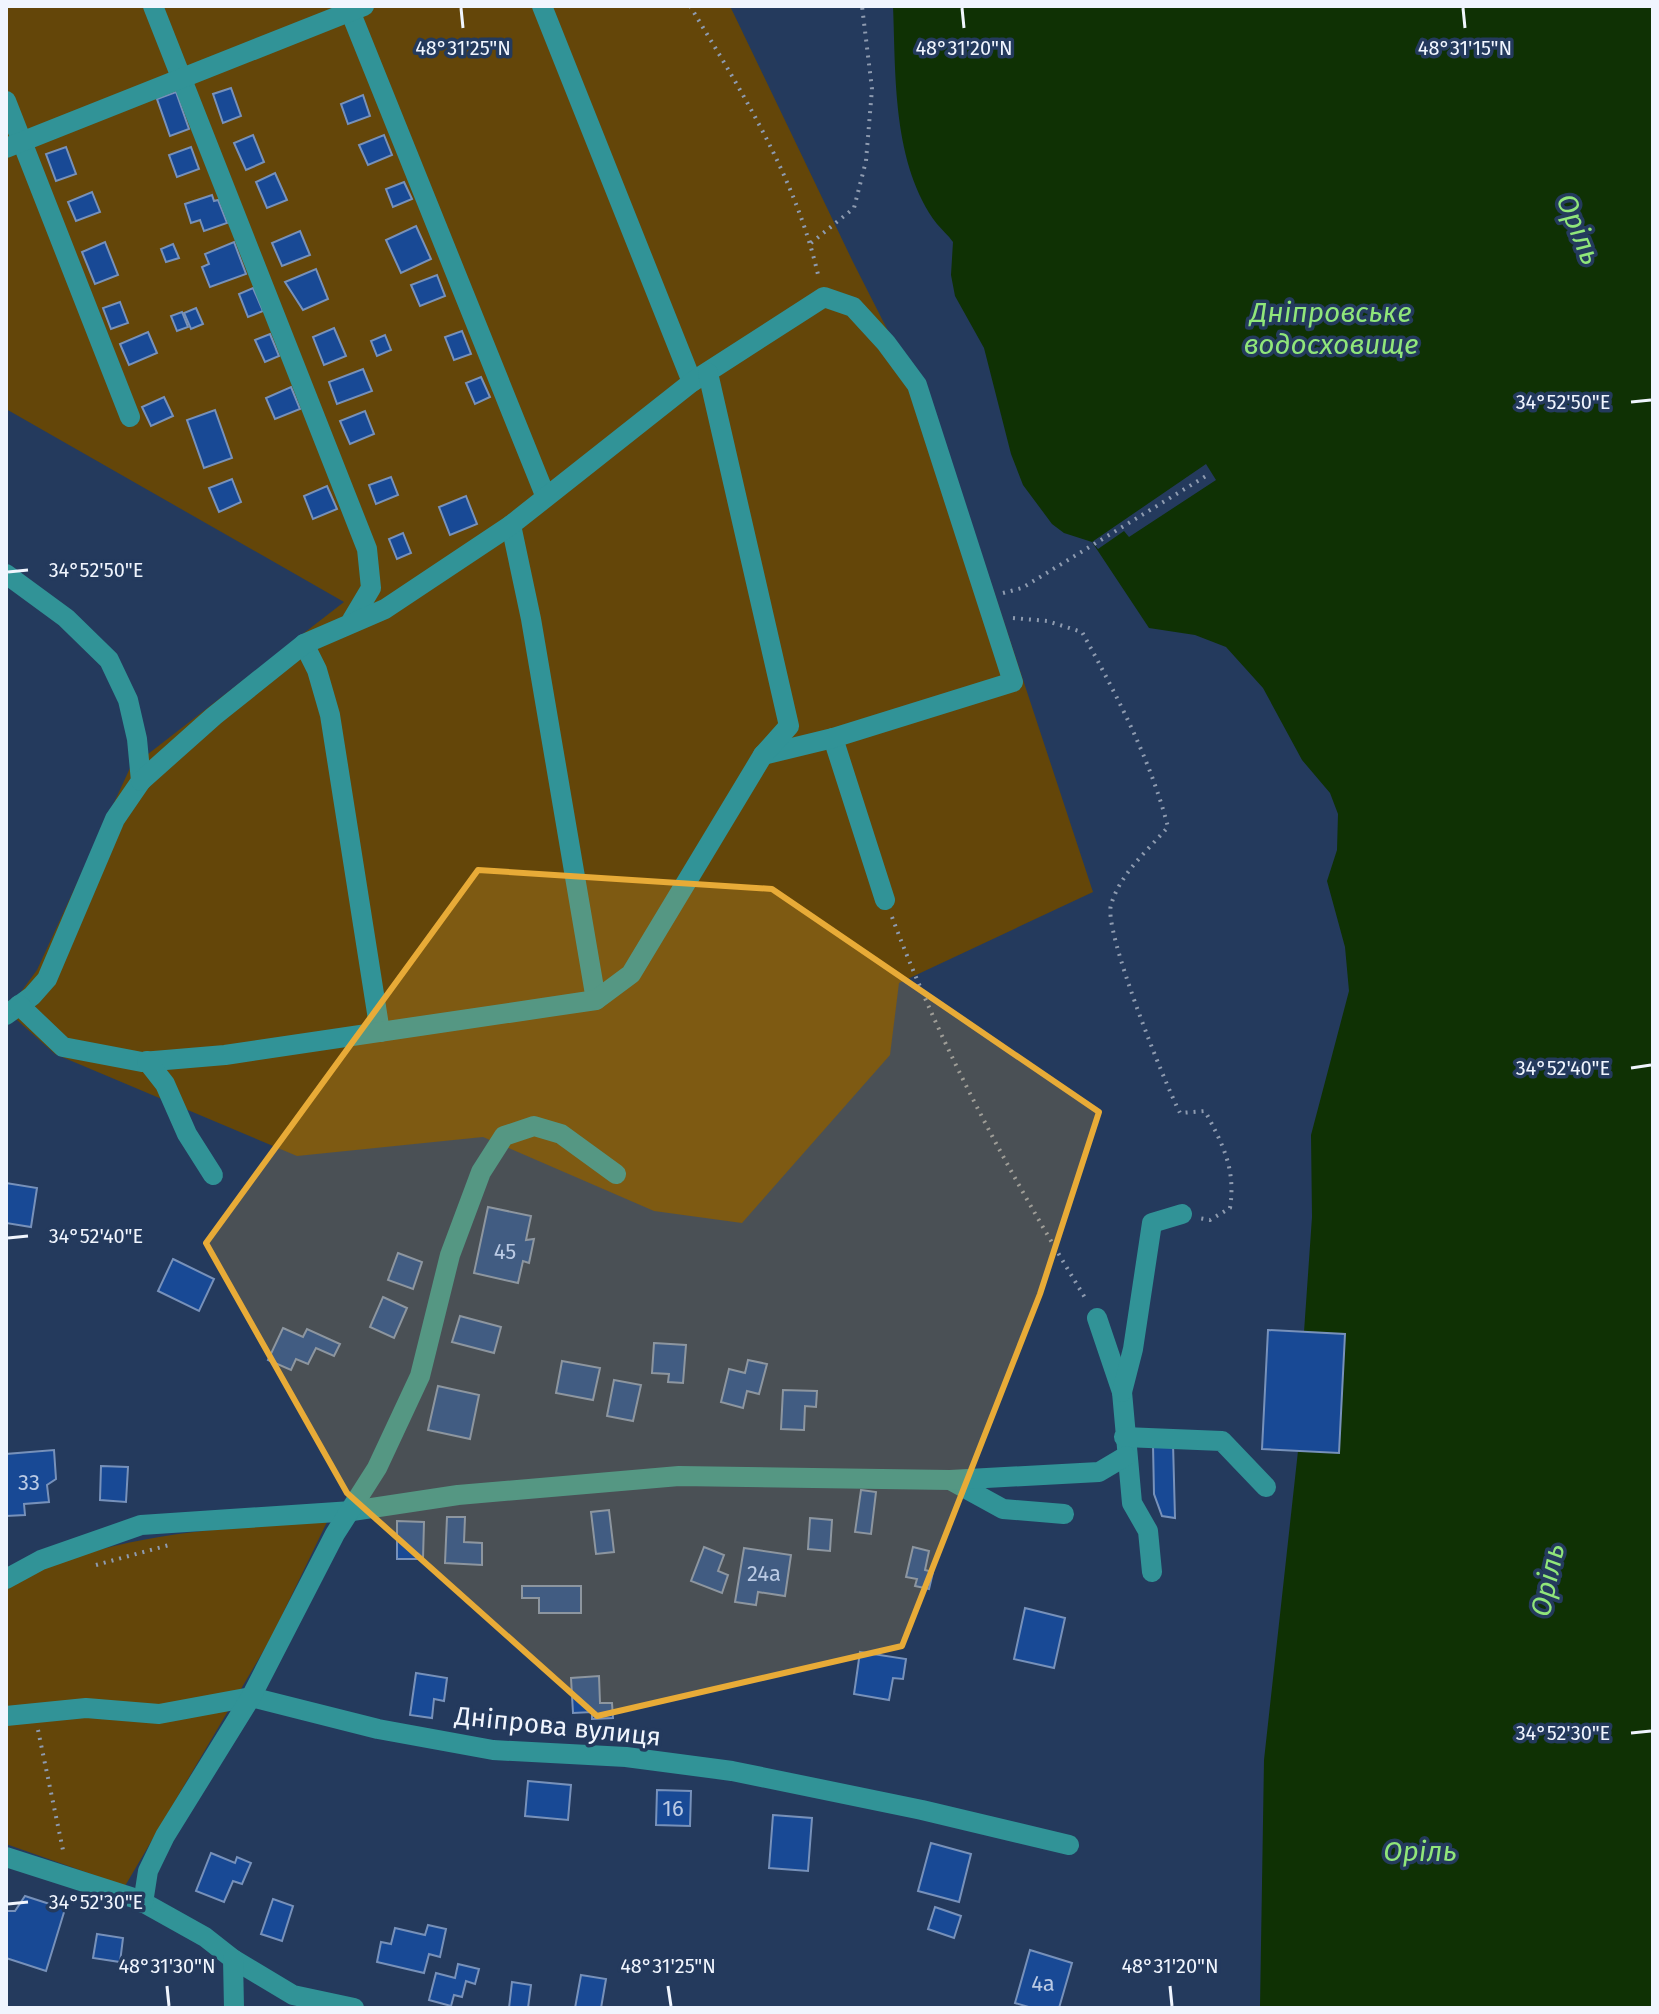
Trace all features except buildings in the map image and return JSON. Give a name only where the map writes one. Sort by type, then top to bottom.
[{"type":"street","points":[[153,6],[367,549],[371,588],[352,620]]},
{"type":"street","points":[[542,6],[700,377],[789,726],[763,755],[631,974],[596,1000],[225,1055],[147,1061],[63,1047],[13,1010],[47,979],[115,819],[141,781],[214,716],[304,644],[352,620],[385,609],[511,525],[545,495],[700,377],[824,297],[853,307],[886,343],[917,385],[1013,682],[833,738],[763,755]]},
{"type":"street","points":[[14,145],[354,8],[545,495]]},
{"type":"street","points":[[6,101],[14,145],[130,417]]},
{"type":"street","points":[[511,525],[531,619],[596,1000]]},
{"type":"street","points":[[6,574],[66,618],[109,660],[128,700],[141,781]]},
{"type":"street","points":[[304,644],[317,670],[330,715],[380,1032]]},
{"type":"street","points":[[833,738],[885,900]]},
{"type":"street","points":[[147,1061],[165,1084],[187,1134],[213,1175]]},
{"type":"street","points":[[143,1903],[148,1871],[165,1836],[251,1697],[335,1534],[377,1468],[420,1376],[450,1255],[481,1172],[504,1136],[534,1126],[561,1134],[616,1174]]},
{"type":"street","points":[[1122,1392],[1133,1349],[1152,1223],[1182,1214]]},
{"type":"street","points":[[1097,1318],[1122,1392],[1132,1503],[1148,1531],[1152,1572]]},
{"type":"street","points":[[6,1579],[41,1560],[141,1525],[352,1511],[458,1495],[679,1476],[950,1480],[1099,1472],[1125,1446],[1222,1441],[1266,1487]]},
{"type":"street","points":[[950,1480],[1003,1509],[1064,1514]]},
{"type":"street","points":[[6,1716],[86,1708],[159,1714],[251,1697]]},
{"type":"street","name":"Дніпрова вулиця","points":[[251,1697],[378,1729],[493,1750],[626,1757],[732,1771],[922,1810],[1069,1845]]},
{"type":"street","points":[[6,1857],[143,1903],[205,1937],[233,1959],[293,1995],[354,2008]]},
{"type":"street","points":[[233,1959],[234,2008]]},
{"type":"path","points":[[690,6],[753,111],[811,243],[824,297]]},
{"type":"path","points":[[811,243],[854,208],[866,161],[872,89],[862,6]]},
{"type":"path","points":[[988,606],[1206,476]]},
{"type":"path","points":[[988,606],[1082,632],[1113,688],[1159,792],[1168,827],[1121,880],[1109,909],[1123,966],[1166,1088],[1180,1113],[1205,1111],[1221,1140],[1234,1181],[1230,1208],[1210,1220],[1182,1214]]},
{"type":"path","points":[[885,900],[908,961],[985,1126],[1097,1318]]},
{"type":"path","points":[[92,1566],[175,1544]]},
{"type":"path","points":[[34,1713],[68,1877]]},
{"type":"highlighted area","points":[[478,870],[772,889],[1099,1112],[1040,1294],[902,1646],[597,1716],[347,1493],[206,1243]]},
{"type":"shaded area","points":[[6,6],[730,6],[853,262],[945,443],[1093,892],[899,983],[890,1055],[742,1223],[654,1211],[483,1137],[297,1156],[55,1054],[7,1011],[37,970],[130,768],[344,602],[6,409]]},
{"type":"shaded area","points":[[327,1522],[271,1638],[125,1886],[6,1844],[6,1585],[84,1554],[163,1536]]},
{"type":"water","name":"Дніпровське водосховище","points":[[893,6],[1653,6],[1653,2008],[1260,2008],[1264,1760],[1298,1451],[1339,1452],[1345,1335],[1304,1332],[1312,1217],[1311,1135],[1349,991],[1345,947],[1327,881],[1337,850],[1338,814],[1330,793],[1302,760],[1263,688],[1226,647],[1195,635],[1149,628],[1092,542],[1064,533],[1052,524],[1023,485],[1011,454],[984,348],[955,296],[951,275],[953,242],[922,200],[904,147],[896,90]]},
{"type":"pier","points":[[1206,464],[1216,480],[1129,537],[1124,531],[1098,549],[1092,542]]},
{"type":"water label","name":"Оріль","points":[[1579,229]]},
{"type":"water label","name":"Оріль","points":[[1547,1580]]},
{"type":"water label","name":"Орiль","points":[[1420,1851]]}]
